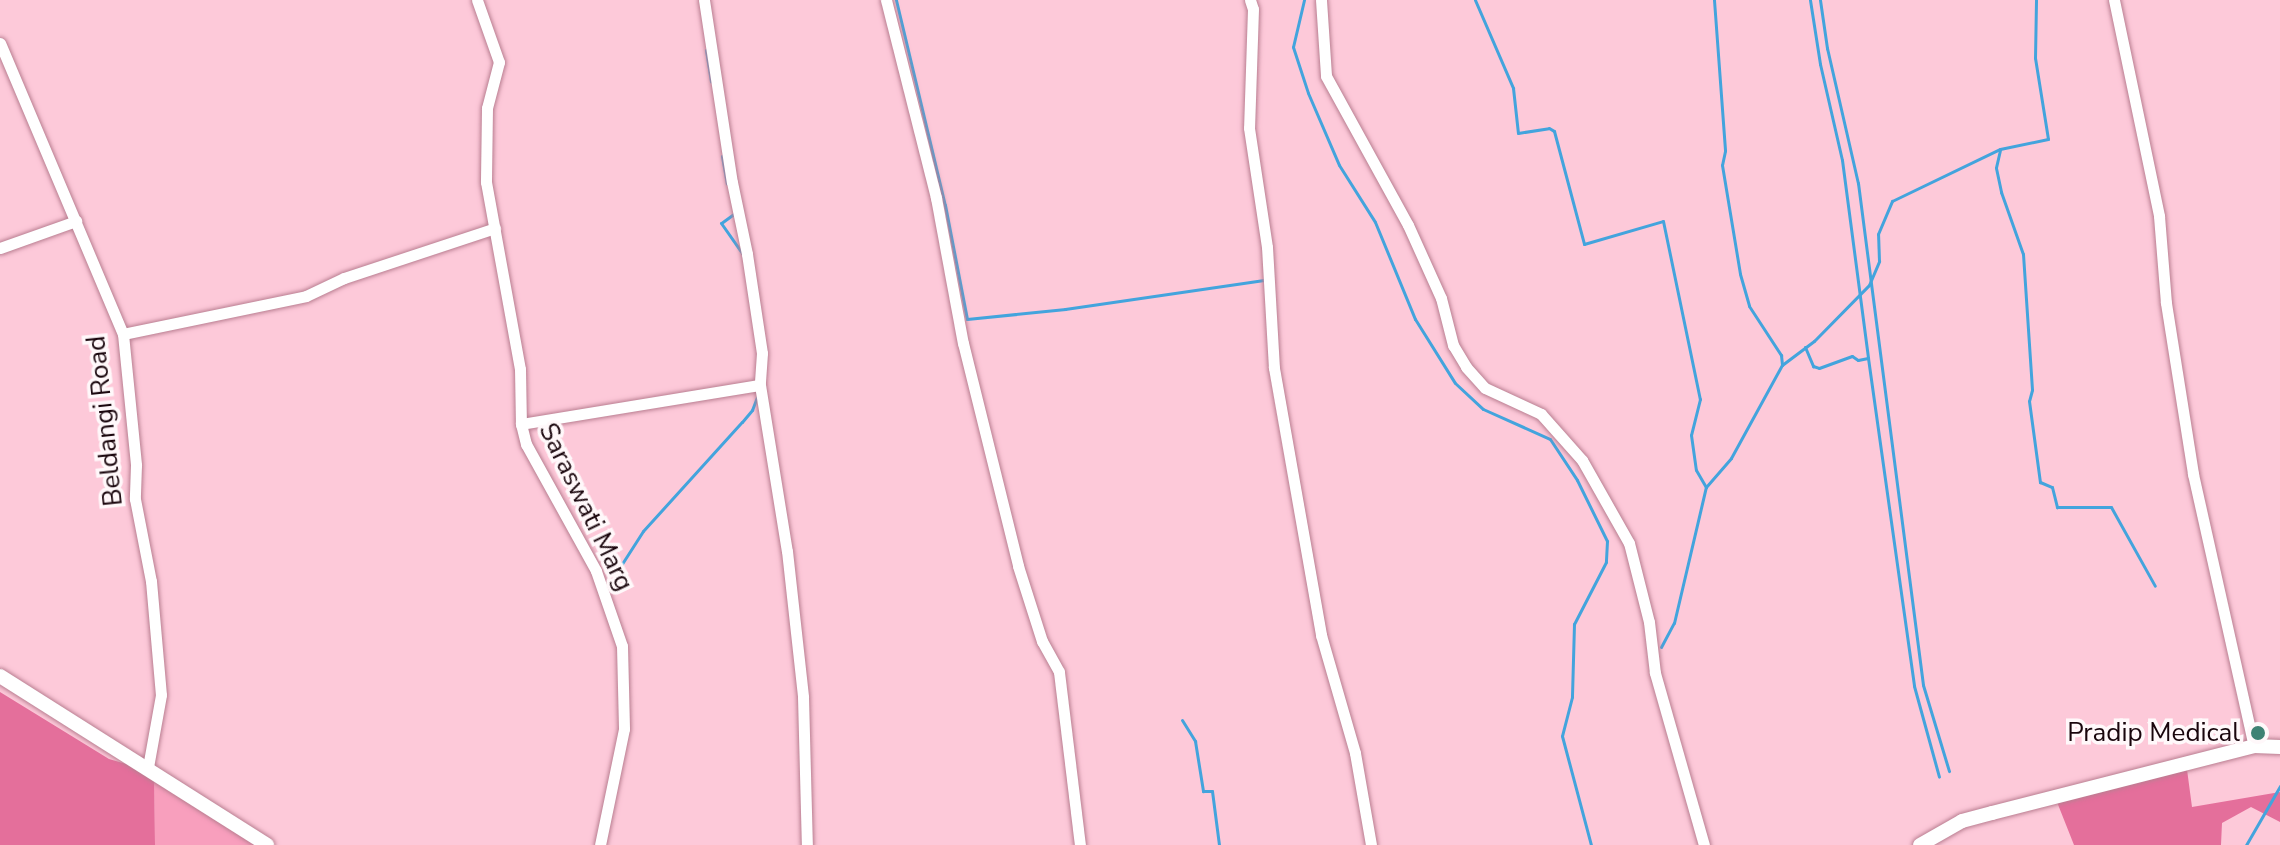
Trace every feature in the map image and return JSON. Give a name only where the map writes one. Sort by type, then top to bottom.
[{"type":"street","name":"Saraswati Marg","points":[[477,0],[499,62],[484,134],[486,182],[520,369],[521,424],[526,444],[596,571],[622,646],[624,729],[600,845]]},
{"type":"street","points":[[704,0],[721,121],[752,282],[762,353],[760,385],[787,551],[803,697],[807,845]]},
{"type":"street","points":[[886,0],[936,198],[963,343],[1018,566],[1042,641],[1059,672],[1080,845]]},
{"type":"street","points":[[1250,0],[1253,9],[1249,128],[1267,247],[1274,368],[1321,635],[1355,753],[1371,845]]},
{"type":"street","points":[[1321,0],[1326,76],[1408,225],[1441,298],[1453,345],[1485,388],[1541,414],[1566,442],[1582,460],[1629,543],[1649,622],[1655,673],[1704,845]]},
{"type":"street","points":[[2114,0],[2159,216],[2166,303],[2193,474],[2254,746]]},
{"type":"street","name":"Beldangi Road","points":[[0,43],[123,334],[136,465],[135,499],[151,581],[161,695],[148,767]]},
{"type":"street","points":[[0,248],[76,221]]},
{"type":"street","points":[[123,334],[306,296],[344,278],[495,228]]},
{"type":"street","points":[[521,424],[760,385]]},
{"type":"street","points":[[0,676],[42,706],[148,767],[267,845]]},
{"type":"street","points":[[1920,845],[1944,839],[1962,821],[2254,746],[2280,747]]},
{"type":"shaded area","points":[[0,692],[109,759],[154,772],[155,845],[0,845]]},
{"type":"shaded area","points":[[2186,762],[2192,807],[2280,792],[2280,822],[2251,807],[2222,823],[2221,845],[2074,845],[2055,797]]},
{"type":"shaded area","points":[[154,772],[263,845],[155,845]]},
{"type":"waterway","points":[[896,0],[945,205],[967,319],[1065,309],[1264,280]]},
{"type":"waterway","points":[[1304,0],[1293,47],[1308,93],[1339,165],[1375,222],[1415,319],[1455,383],[1483,409],[1550,439],[1577,480],[1607,541],[1606,562],[1574,624],[1572,697],[1562,736],[1591,845]]},
{"type":"waterway","points":[[1475,0],[1513,88],[1518,133],[1549,128],[1554,131],[1584,244],[1663,221],[1700,399],[1691,435],[1696,470],[1706,487]]},
{"type":"waterway","points":[[1714,0],[1725,151],[1722,165],[1740,274],[1749,306],[1781,355],[1782,365]]},
{"type":"waterway","points":[[1810,0],[1820,64],[1842,160],[1868,358]]},
{"type":"waterway","points":[[1820,0],[1827,48],[1858,183],[1923,685],[1949,771]]},
{"type":"waterway","points":[[1661,647],[1674,623],[1706,487],[1731,458],[1782,365],[1814,341],[1869,285],[1879,261],[1878,234],[1892,201],[2000,149],[2048,139],[2035,58],[2036,0]]},
{"type":"waterway","points":[[706,50],[711,82]]},
{"type":"waterway","points":[[2000,150],[1996,168],[2001,192],[2023,254],[2032,390],[2029,401],[2040,482],[2052,487],[2057,507],[2111,507],[2155,586]]},
{"type":"waterway","points":[[722,156],[727,184]]},
{"type":"waterway","points":[[735,213],[721,223],[743,255]]},
{"type":"waterway","points":[[1805,347],[1813,366],[1819,368],[1852,356],[1858,360],[1868,358],[1914,686],[1939,777]]},
{"type":"waterway","points":[[618,570],[643,531],[742,422],[752,410],[757,397]]},
{"type":"waterway","points":[[1182,720],[1195,741],[1203,791],[1212,791],[1219,845]]},
{"type":"waterway","points":[[2246,845],[2280,786]]},
{"type":"place","name":"Pradip Medical","points":[[2258,733]]}]
